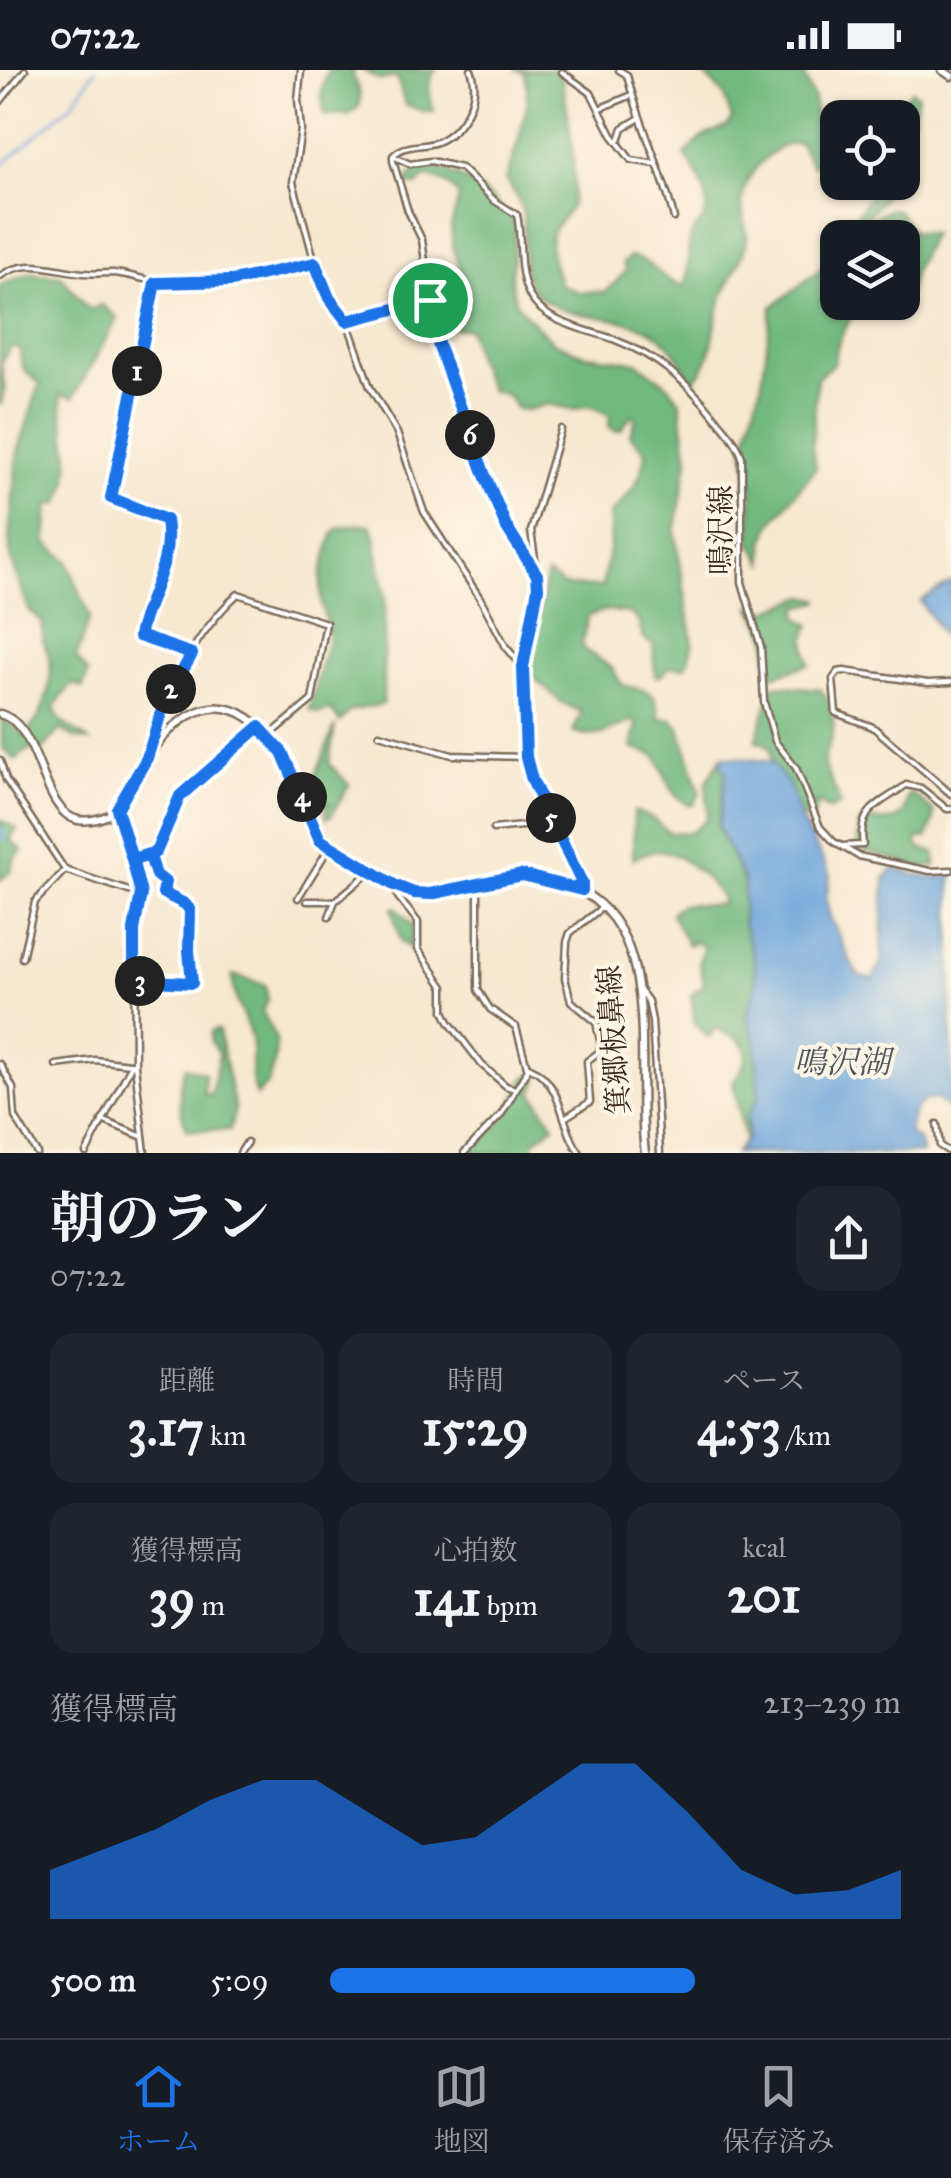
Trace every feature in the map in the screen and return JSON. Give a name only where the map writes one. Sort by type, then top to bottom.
[{"type":"main road","points":[[942,70],[951,76]]},
{"type":"main road","points":[[0,714],[12,718],[24,730],[39,768],[68,815],[87,821],[117,809],[147,758],[179,722],[200,710],[232,711],[259,727],[285,758],[315,830],[329,848]]},
{"type":"main road","name":"箕郷板鼻線","points":[[329,848],[414,893],[430,894],[526,875],[582,890],[604,906],[628,944],[639,989],[646,1153]]},
{"type":"street","points":[[0,102],[25,70]]},
{"type":"street","points":[[301,70],[299,157],[292,182],[315,263],[329,298],[347,321],[365,376],[397,434],[424,512],[480,598],[506,647],[523,667]]},
{"type":"street","points":[[471,70],[474,92],[457,127],[440,140],[402,148],[393,156],[408,211],[422,240],[436,338],[506,526],[538,582],[523,667],[526,757],[532,780],[582,890]]},
{"type":"street","points":[[620,70],[627,75],[638,119],[659,165],[674,218]]},
{"type":"street","points":[[562,72],[591,93],[631,160],[659,165]]},
{"type":"street","points":[[600,108],[632,94]]},
{"type":"street","points":[[619,142],[623,128],[638,119]]},
{"type":"street","name":"鳴沢線","points":[[393,156],[410,164],[432,161],[461,168],[494,201],[513,210],[518,220],[523,278],[534,304],[578,328],[634,348],[676,373],[696,392],[734,442],[744,471],[742,582],[761,647],[769,724],[775,741],[804,782],[820,826],[840,846]]},
{"type":"street","points":[[0,276],[15,267],[32,265],[116,274],[155,283],[232,281],[315,263]]},
{"type":"street","points":[[155,283],[111,498],[166,520],[160,578],[139,636],[192,654]]},
{"type":"street","points":[[347,321],[430,300]]},
{"type":"street","points":[[531,565],[535,558],[531,531],[561,428]]},
{"type":"street","points":[[147,758],[164,704],[192,654],[238,594],[326,622],[312,700],[268,736]]},
{"type":"street","points":[[951,682],[928,683],[844,671],[833,679],[836,712],[874,727],[951,794]]},
{"type":"street","points":[[132,859],[156,852],[180,796],[259,727]]},
{"type":"street","points":[[378,734],[452,755],[526,757]]},
{"type":"street","points":[[0,760],[6,780],[65,870],[141,894]]},
{"type":"street","points":[[840,846],[863,845],[868,810],[906,785],[921,788],[946,810],[951,809]]},
{"type":"street","points":[[117,809],[141,894],[134,930],[133,1064],[145,1153]]},
{"type":"street","points":[[494,830],[553,823]]},
{"type":"street","points":[[840,846],[858,856],[930,871],[951,870]]},
{"type":"street","points":[[298,898],[329,848]]},
{"type":"street","points":[[134,980],[192,983],[192,915],[185,904],[163,893],[165,882],[156,875],[150,856]]},
{"type":"street","points":[[22,958],[35,902],[65,870]]},
{"type":"street","points":[[329,918],[335,901],[370,872]]},
{"type":"street","points":[[464,1153],[502,1115],[527,1067],[516,1027],[490,1010],[478,990],[478,884]]},
{"type":"street","points":[[394,885],[398,898],[418,922],[418,949],[444,987],[444,1011],[449,1022],[482,1065],[515,1089]]},
{"type":"street","points":[[307,901],[335,901]]},
{"type":"street","points":[[566,1117],[590,1102],[587,1061],[599,1052],[601,1045],[596,1022],[574,1005],[566,986],[568,937],[604,906]]},
{"type":"street","points":[[639,989],[648,1001],[652,1021],[660,1153]]},
{"type":"street","points":[[56,1065],[96,1060],[133,1064]]},
{"type":"street","points":[[0,1064],[13,1088],[14,1117],[37,1153]]},
{"type":"street","points":[[86,1153],[133,1064]]},
{"type":"street","points":[[527,1067],[545,1077],[580,1153]]},
{"type":"street","points":[[101,1120],[143,1138]]},
{"type":"street","points":[[937,1124],[940,1146],[949,1150]]},
{"type":"street","points":[[240,1153],[247,1142]]},
{"type":"green space","points":[[328,70],[354,70],[359,106],[350,114],[325,115],[321,93]]},
{"type":"green space","points":[[363,70],[436,70],[429,85],[434,111],[405,104],[397,77],[380,80]]},
{"type":"green space","points":[[515,70],[560,70],[571,138],[574,176],[570,208],[553,231],[550,244],[556,272],[561,285],[578,292],[606,292],[626,271],[623,263],[629,257],[644,261],[684,286],[690,239],[705,217],[707,206],[701,182],[685,154],[704,136],[728,126],[732,119],[724,95],[700,70],[801,70],[814,98],[820,162],[812,166],[799,143],[788,144],[768,155],[752,174],[743,196],[746,244],[721,301],[706,363],[693,381],[672,349],[655,333],[627,322],[551,304],[531,287],[524,267],[522,209],[506,180],[527,96],[524,72]]},
{"type":"green space","points":[[911,90],[918,95],[917,100],[904,100]]},
{"type":"green space","points":[[435,167],[480,190],[516,225],[511,280],[515,301],[553,342],[586,355],[637,362],[668,385],[680,401],[688,460],[675,532],[693,643],[686,667],[669,667],[661,676],[655,676],[653,645],[643,638],[638,621],[630,613],[606,610],[588,616],[582,643],[585,650],[612,668],[622,685],[650,693],[659,718],[671,719],[680,728],[700,793],[694,805],[674,794],[656,756],[632,748],[637,724],[633,720],[596,735],[573,732],[582,712],[561,702],[529,674],[528,656],[547,574],[564,586],[602,587],[610,545],[610,514],[634,486],[646,452],[630,435],[636,418],[631,415],[621,430],[615,431],[609,426],[610,415],[588,406],[575,410],[547,404],[517,409],[507,395],[490,390],[469,329],[452,328],[448,323],[463,290],[451,226],[459,197],[435,179],[425,177],[417,186],[406,183],[416,169]]},
{"type":"green space","points":[[867,200],[882,200],[864,220],[854,219]]},
{"type":"green space","points":[[897,210],[904,220],[873,220],[878,214]]},
{"type":"green space","points":[[920,232],[932,233],[920,258]]},
{"type":"green space","points":[[820,269],[820,320],[849,320],[834,363],[817,378],[812,448],[816,468],[771,524],[764,542],[764,563],[751,542],[752,489],[744,447],[762,381],[772,307]]},
{"type":"green space","points":[[30,273],[61,276],[87,308],[101,304],[118,318],[73,398],[61,394],[69,475],[59,504],[49,504],[46,542],[67,560],[90,617],[76,658],[88,673],[83,688],[72,684],[56,705],[62,721],[89,741],[74,738],[61,729],[43,750],[28,750],[15,760],[2,747],[2,718],[23,734],[30,728],[45,702],[51,670],[43,623],[29,610],[11,559],[9,539],[17,455],[40,383],[27,373],[20,350],[12,346],[1,362],[5,391],[0,406],[0,285]]},
{"type":"green space","points":[[370,525],[374,532],[385,596],[383,704],[350,711],[340,722],[331,710],[309,710],[329,635],[321,603],[321,576],[333,534],[338,528]]},
{"type":"green space","points":[[805,596],[819,599],[798,607],[799,618],[811,625],[806,639],[810,664],[769,677],[767,636],[751,606],[768,611]]},
{"type":"green space","points":[[773,685],[820,689],[831,711],[833,730],[824,763],[840,805],[828,810],[818,802],[813,818],[800,818],[789,784],[771,762],[771,750],[756,741]]},
{"type":"green space","points":[[335,726],[329,763],[349,785],[326,818],[325,810],[330,803],[310,809],[305,802]]},
{"type":"green space","points":[[722,756],[721,765],[726,773],[718,828],[744,881],[743,923],[754,959],[756,984],[747,1016],[755,1040],[759,1096],[746,1124],[749,1136],[745,1142],[733,1083],[746,1061],[746,1050],[738,1039],[716,1027],[709,1038],[695,1024],[691,995],[704,985],[699,961],[704,947],[695,942],[688,945],[671,914],[682,905],[723,903],[707,880],[672,854],[656,851],[633,859],[634,811],[652,818],[669,833],[692,832],[705,820],[706,783]]},
{"type":"green space","points":[[908,795],[933,811],[927,838],[919,838],[917,844],[935,853],[936,866],[922,868],[859,849],[859,823],[885,821],[904,814]]},
{"type":"green space","points":[[0,820],[17,829],[10,840],[23,851],[15,857],[11,871],[0,880]]},
{"type":"green space","points":[[396,907],[413,926],[411,949],[401,941],[392,909]]},
{"type":"green space","points":[[233,975],[265,985],[268,1000],[262,1010],[276,1040],[268,1083],[256,1096],[251,1038],[234,992]]},
{"type":"green space","points":[[218,1030],[235,1109],[230,1130],[187,1130],[180,1098],[182,1075],[185,1067],[205,1073],[204,1093],[211,1095],[219,1054],[211,1042],[211,1031]]},
{"type":"green space","points":[[531,1075],[538,1081],[532,1091],[554,1126],[534,1141],[533,1153],[468,1153],[505,1118],[526,1077]]},
{"type":"water","points":[[951,582],[951,631],[943,635],[920,601]]},
{"type":"water","name":"鳴沢湖","points":[[722,756],[771,762],[789,784],[800,818],[830,876],[826,900],[830,917],[861,977],[873,979],[881,963],[885,878],[893,869],[930,878],[951,876],[951,1110],[936,1099],[922,1102],[915,1109],[909,1134],[920,1142],[922,1153],[735,1153],[748,1136],[747,1116],[759,1096],[755,1040],[747,1016],[756,984],[754,959],[743,923],[744,881],[718,827],[726,773],[721,765]]},
{"type":"waterway","points":[[0,167],[73,103],[95,70]]},
{"type":"route","points":[[430,300],[347,321],[329,298],[315,263],[232,281],[155,283],[111,498],[166,520],[160,578],[139,636],[192,654],[164,704],[147,758],[117,809],[132,859],[150,856],[156,875],[165,882],[163,893],[190,910],[192,983],[134,980],[134,930],[141,894],[132,859],[156,852],[180,796],[259,727],[282,752],[320,840],[394,885],[414,893],[443,893],[522,875],[582,890],[532,780],[526,757],[523,667],[537,575],[506,526],[484,473],[436,338],[430,300]]}]
